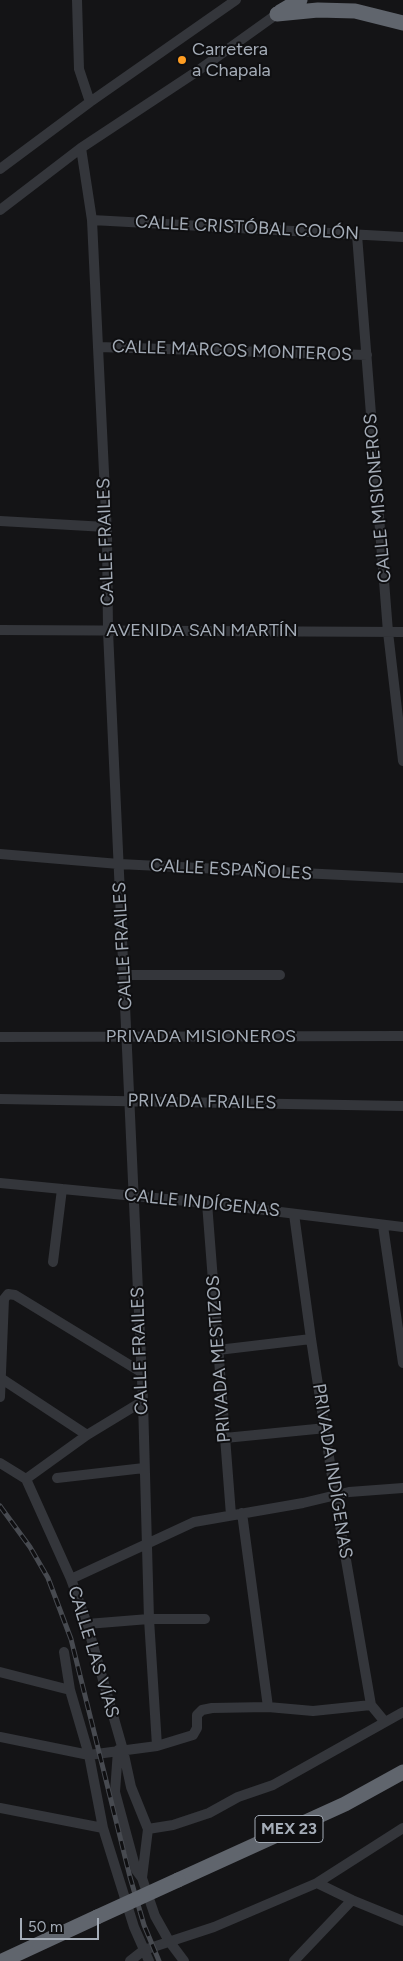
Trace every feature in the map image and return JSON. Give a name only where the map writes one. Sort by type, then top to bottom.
[{"type":"highway","points":[[277,14],[300,0]]},
{"type":"highway","points":[[277,14],[318,10],[355,11],[403,23]]},
{"type":"highway","name":"MEX 23","points":[[2,1961],[345,1804],[401,1774]]},
{"type":"street","points":[[76,0],[79,69],[90,102]]},
{"type":"street","points":[[0,169],[90,102],[236,0]]},
{"type":"street","points":[[0,210],[81,148],[196,72],[277,14]]},
{"type":"street","name":"CALLE FRAILES","points":[[81,148],[92,220],[106,526],[108,630],[143,1402],[149,1619],[157,1746]]},
{"type":"street","name":"CALLE CRISTÓBAL COLÓN","points":[[92,220],[403,237]]},
{"type":"street","name":"CALLE MISIONEROS","points":[[357,235],[388,632],[403,761]]},
{"type":"street","name":"CALLE MARCOS MONTEROS","points":[[98,347],[366,355]]},
{"type":"street","points":[[0,521],[106,526]]},
{"type":"street","name":"AVENIDA SAN MARTÍN","points":[[0,630],[403,632]]},
{"type":"street","name":"CALLE ESPAÑOLES","points":[[0,854],[119,864],[403,878]]},
{"type":"street","points":[[124,975],[280,975]]},
{"type":"street","name":"PRIVADA MISIONEROS","points":[[0,1037],[403,1036]]},
{"type":"street","name":"PRIVADA FRAILES","points":[[0,1098],[403,1106]]},
{"type":"street","name":"CALLE INDÍGENAS","points":[[0,1183],[208,1203],[403,1227]]},
{"type":"street","points":[[53,1262],[62,1189]]},
{"type":"street","name":"PRIVADA MESTIZOS","points":[[208,1203],[231,1515]]},
{"type":"street","name":"PRIVADA INDÍGENAS","points":[[294,1214],[335,1496],[371,1705],[385,1722]]},
{"type":"street","points":[[383,1226],[403,1363]]},
{"type":"street","points":[[0,1397],[2,1379],[1,1323],[4,1299],[8,1294],[15,1295],[141,1372]]},
{"type":"street","points":[[218,1350],[311,1339]]},
{"type":"street","points":[[2,1379],[88,1435]]},
{"type":"street","points":[[0,1463],[26,1478],[88,1435],[143,1402]]},
{"type":"street","points":[[225,1438],[326,1428]]},
{"type":"street","points":[[57,1478],[144,1468]]},
{"type":"street","name":"CALLE LAS VÍAS","points":[[26,1478],[71,1579],[87,1624],[131,1787],[148,1829]]},
{"type":"street","points":[[71,1579],[194,1522],[349,1492],[403,1488]]},
{"type":"street","points":[[242,1513],[268,1707]]},
{"type":"street","points":[[87,1624],[149,1619],[205,1619]]},
{"type":"street","name":"CALLE LAS VÍAS","points":[[64,1652],[70,1690],[89,1755],[103,1828],[118,1880],[149,1961]]},
{"type":"street","points":[[0,1672],[70,1690]]},
{"type":"street","points":[[0,1737],[89,1755],[157,1746],[193,1735],[197,1728],[197,1715],[202,1710],[212,1708],[268,1707],[313,1710],[371,1705]]},
{"type":"street","points":[[142,1878],[148,1829],[173,1825],[209,1813],[238,1797],[273,1785],[403,1712]]},
{"type":"street","points":[[120,1750],[115,1792],[136,1870],[142,1878],[155,1916],[169,1941],[184,1961]]},
{"type":"street","points":[[0,1808],[103,1828]]},
{"type":"street","points":[[131,1961],[144,1950],[214,1927],[317,1882],[403,1828]]},
{"type":"street","points":[[317,1882],[352,1900],[403,1921]]},
{"type":"street","points":[[294,1961],[352,1900]]},
{"type":"railway","points":[[0,1506],[30,1547],[48,1578],[71,1639],[130,1877],[144,1925],[159,1961]]},
{"type":"place","name":"Carretera a Chapala","points":[[182,60]]}]
